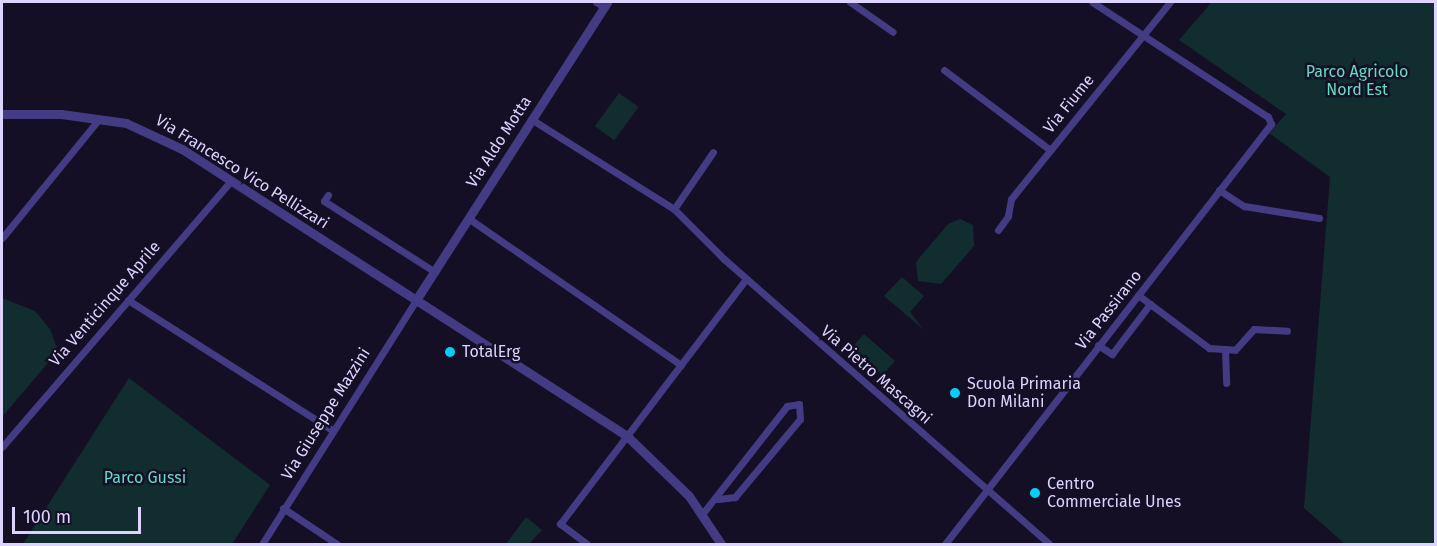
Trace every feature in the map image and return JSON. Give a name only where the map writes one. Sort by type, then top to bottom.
[{"type":"street","points":[[850,2],[893,32]]},
{"type":"street","points":[[1092,2],[1142,35]]},
{"type":"street","name":"Via Fiume","points":[[944,70],[1049,149],[1170,2]]},
{"type":"street","name":"Via Aldo Motta","points":[[416,300],[603,3]]},
{"type":"street","name":"Via Passirano","points":[[945,544],[1271,120],[1142,35]]},
{"type":"street","name":"Via Francesco Vico Pellizzari","points":[[2,114],[99,119],[140,127],[231,181],[627,436],[703,513],[721,544]]},
{"type":"street","points":[[2,238],[99,119]]},
{"type":"street","name":"Via Pietro Mascagni","points":[[531,119],[674,209],[746,279],[988,490],[1012,517],[1049,544]]},
{"type":"street","points":[[998,230],[1008,216],[1011,199],[1049,149]]},
{"type":"street","points":[[674,209],[712,152]]},
{"type":"street","name":"Via Venticinque Aprile","points":[[2,447],[231,181]]},
{"type":"street","points":[[1219,190],[1244,206],[1319,218]]},
{"type":"street","points":[[328,195],[324,201],[435,272]]},
{"type":"street","points":[[468,218],[681,365]]},
{"type":"street","points":[[587,544],[560,524],[746,279]]},
{"type":"street","points":[[1138,295],[1209,348],[1235,350],[1254,329],[1287,331]]},
{"type":"street","points":[[128,300],[332,430]]},
{"type":"street","name":"Via Giuseppe Mazzini","points":[[262,544],[416,300]]},
{"type":"street","points":[[1098,345],[1112,354],[1150,304]]},
{"type":"street","points":[[1225,349],[1226,383]]},
{"type":"street","points":[[703,513],[718,499],[735,497],[800,419],[800,404],[787,406],[720,487],[718,499]]},
{"type":"street","points":[[283,508],[337,544]]},
{"type":"green space","name":"Parco Agricolo Nord Est","points":[[1212,2],[1435,2],[1435,544],[1345,544],[1304,508],[1330,177],[1269,133],[1286,114],[1179,40]]},
{"type":"green space","points":[[619,93],[638,107],[614,140],[595,126]]},
{"type":"green space","points":[[960,219],[973,225],[974,246],[941,284],[918,281],[916,262],[948,224]]},
{"type":"green space","points":[[902,277],[924,296],[910,312],[923,329],[884,296]]},
{"type":"green space","points":[[2,298],[35,311],[50,329],[58,351],[2,417]]},
{"type":"green space","points":[[864,334],[895,361],[882,375],[852,348]]},
{"type":"green space","name":"Parco Gussi","points":[[129,378],[270,485],[232,544],[23,544]]},
{"type":"green space","points":[[526,517],[542,530],[529,544],[506,544]]},
{"type":"place","name":"TotalErg","points":[[450,352]]},
{"type":"place","name":"Scuola Primaria Don Milani","points":[[955,393]]},
{"type":"place","name":"Centro Commerciale Unes","points":[[1035,493]]}]
